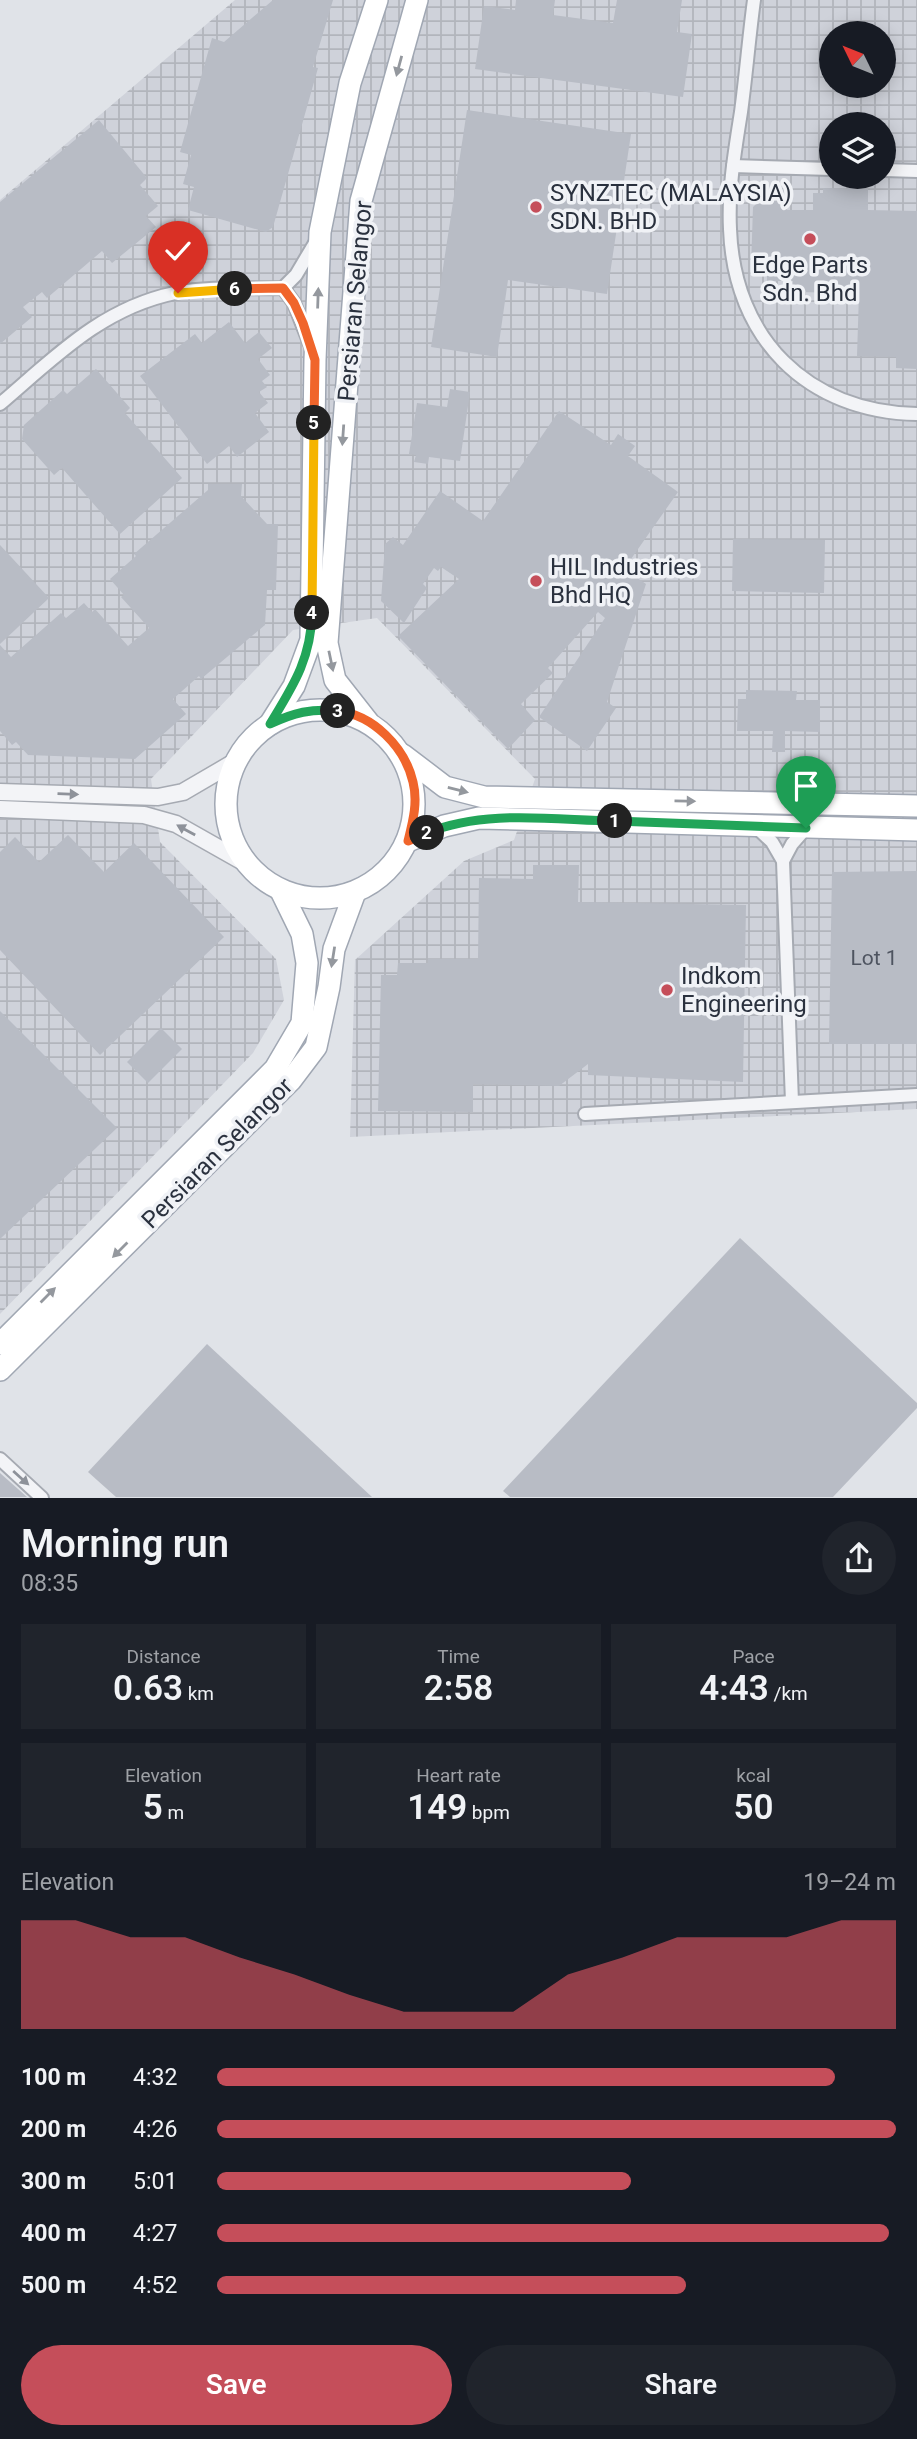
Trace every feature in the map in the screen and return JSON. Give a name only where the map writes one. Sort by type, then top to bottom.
[{"type":"main road","name":"Persiaran Selangor","points":[[270,724],[293,686],[311,640],[315,360],[320,232],[350,83],[377,0]]},
{"type":"main road","name":"Persiaran Selangor","points":[[369,722],[335,680],[327,643],[361,201],[417,0]]},
{"type":"main road","points":[[319,709],[345,712],[369,722],[387,736],[401,754],[413,781],[415,811],[408,841],[395,863],[377,880],[355,892],[330,899],[305,898],[281,891],[262,879],[245,863],[232,840],[226,813],[227,786],[236,761],[251,740],[270,724],[294,713],[319,709]]},
{"type":"main road","points":[[401,754],[445,787],[484,797],[916,805]]},
{"type":"main road","points":[[408,841],[444,826],[479,818],[917,830]]},
{"type":"main road","name":"Persiaran Selangor","points":[[0,1344],[275,1069],[302,1023],[307,962],[302,934],[281,891]]},
{"type":"main road","name":"Persiaran Selangor","points":[[0,1370],[274,1097],[316,1048],[334,949],[355,892]]},
{"type":"street","points":[[754,0],[733,166],[730,229],[737,281],[754,321],[775,354],[818,390],[848,403],[899,414],[917,414]]},
{"type":"street","points":[[733,166],[819,169]]},
{"type":"street","points":[[896,170],[917,171]]},
{"type":"street","points":[[0,404],[70,344],[117,312],[150,299],[178,293],[283,288],[308,258],[320,232]]},
{"type":"street","points":[[283,288],[294,303],[303,323],[315,360]]},
{"type":"street","points":[[0,792],[158,797],[183,792],[236,761]]},
{"type":"street","points":[[0,809],[144,815],[176,824],[245,863]]},
{"type":"street","points":[[755,826],[772,842],[783,861],[792,1102]]},
{"type":"street","points":[[783,861],[792,844],[806,828]]},
{"type":"street","points":[[585,1114],[917,1095]]},
{"type":"street","points":[[0,1459],[42,1497]]},
{"type":"shaded area","points":[[235,0],[917,0],[917,1109],[350,1137],[355,960],[464,861],[514,840],[535,779],[377,618],[293,630],[151,779],[160,842],[276,959],[284,1000],[253,1053],[0,1314],[0,200]]},
{"type":"building","points":[[273,0],[333,0],[313,67],[318,68],[273,227],[266,232],[188,210],[194,187],[183,184],[191,155],[180,152],[212,38],[224,42]]},
{"type":"building","points":[[516,0],[555,0],[553,15],[613,23],[617,0],[682,0],[677,32],[692,34],[683,97],[475,69],[484,6],[515,10]]},
{"type":"building","name":"SYNZTEC (MALAYSIA) SDN. BHD","points":[[467,110],[631,134],[607,294],[508,280],[497,357],[431,347]]},
{"type":"building","points":[[99,120],[147,178],[140,185],[158,206],[146,216],[156,227],[112,263],[102,251],[47,298],[42,292],[23,307],[32,317],[0,344],[0,202]]},
{"type":"building","points":[[773,188],[788,188],[787,210],[813,210],[813,193],[823,193],[823,189],[868,189],[868,210],[917,211],[917,369],[896,368],[896,357],[857,356],[859,293],[792,292],[793,281],[767,281],[767,268],[751,268],[753,207]]},
{"type":"building","points":[[229,322],[245,343],[259,332],[272,348],[258,359],[270,375],[262,381],[267,387],[259,392],[268,403],[255,413],[269,432],[237,457],[229,446],[207,464],[140,376],[195,334],[202,343]]},
{"type":"building","points":[[96,369],[130,408],[125,413],[182,478],[120,534],[62,468],[54,475],[22,439],[24,425],[63,390],[67,394]]},
{"type":"building","points":[[450,389],[470,392],[460,461],[429,457],[428,464],[414,462],[416,455],[409,454],[417,403],[447,407]]},
{"type":"building","name":"HIL Industries Bhd HQ","points":[[559,411],[611,445],[618,434],[635,446],[628,456],[678,492],[624,569],[646,584],[607,702],[616,708],[587,751],[539,717],[605,618],[598,612],[548,668],[553,673],[521,704],[535,720],[508,749],[398,636],[459,579],[441,567],[438,571],[434,568],[423,584],[427,588],[404,623],[381,601],[385,544],[393,537],[403,545],[440,491],[483,521]]},
{"type":"building","points":[[208,484],[242,484],[241,496],[267,524],[278,524],[276,590],[267,590],[265,625],[173,699],[186,714],[135,759],[28,755],[16,742],[12,745],[0,731],[0,645],[11,657],[61,613],[66,618],[84,603],[92,612],[95,609],[128,646],[149,628],[121,597],[124,595],[110,579],[136,556],[134,554],[208,490]]},
{"type":"building","points":[[733,539],[825,540],[824,593],[732,591]]},
{"type":"building","points":[[0,545],[49,598],[0,644]]},
{"type":"building","points":[[746,690],[797,691],[796,700],[820,700],[820,732],[785,731],[785,752],[772,752],[773,731],[737,731],[738,699],[746,699]]},
{"type":"building","points":[[68,835],[104,872],[134,843],[224,937],[100,1055],[0,950],[0,852],[15,837],[39,862]]},
{"type":"building","points":[[533,865],[579,865],[578,902],[746,905],[743,1082],[588,1075],[588,1064],[559,1086],[473,1084],[473,1112],[378,1111],[381,975],[397,975],[398,963],[428,963],[428,959],[478,959],[479,878],[533,879]]},
{"type":"building","points":[[917,871],[917,1044],[829,1044],[832,872]]},
{"type":"building","points":[[0,1011],[117,1128],[0,1239]]},
{"type":"building","points":[[161,1028],[182,1049],[148,1083],[127,1062]]},
{"type":"building","points":[[740,1238],[917,1403],[917,1408],[833,1497],[510,1497],[503,1491]]},
{"type":"building","points":[[207,1344],[372,1497],[116,1497],[88,1472]]},
{"type":"building","points":[[0,1473],[27,1497],[0,1497]]},
{"type":"place","name":"SYNZTEC (MALAYSIA) SDN. BHD","points":[[536,207]]},
{"type":"place","name":"Edge Parts Sdn. Bhd","points":[[810,239]]},
{"type":"place","name":"HIL Industries Bhd HQ","points":[[536,581]]},
{"type":"place","name":"Indkom Engineering","points":[[667,990]]},
{"type":"route","points":[[178,293],[283,288],[294,303],[303,323],[315,360],[311,640],[293,686],[270,724],[294,713],[319,709],[345,712],[369,722],[387,736],[401,754],[413,781],[415,811],[408,841],[444,826],[479,818],[806,828]]}]
